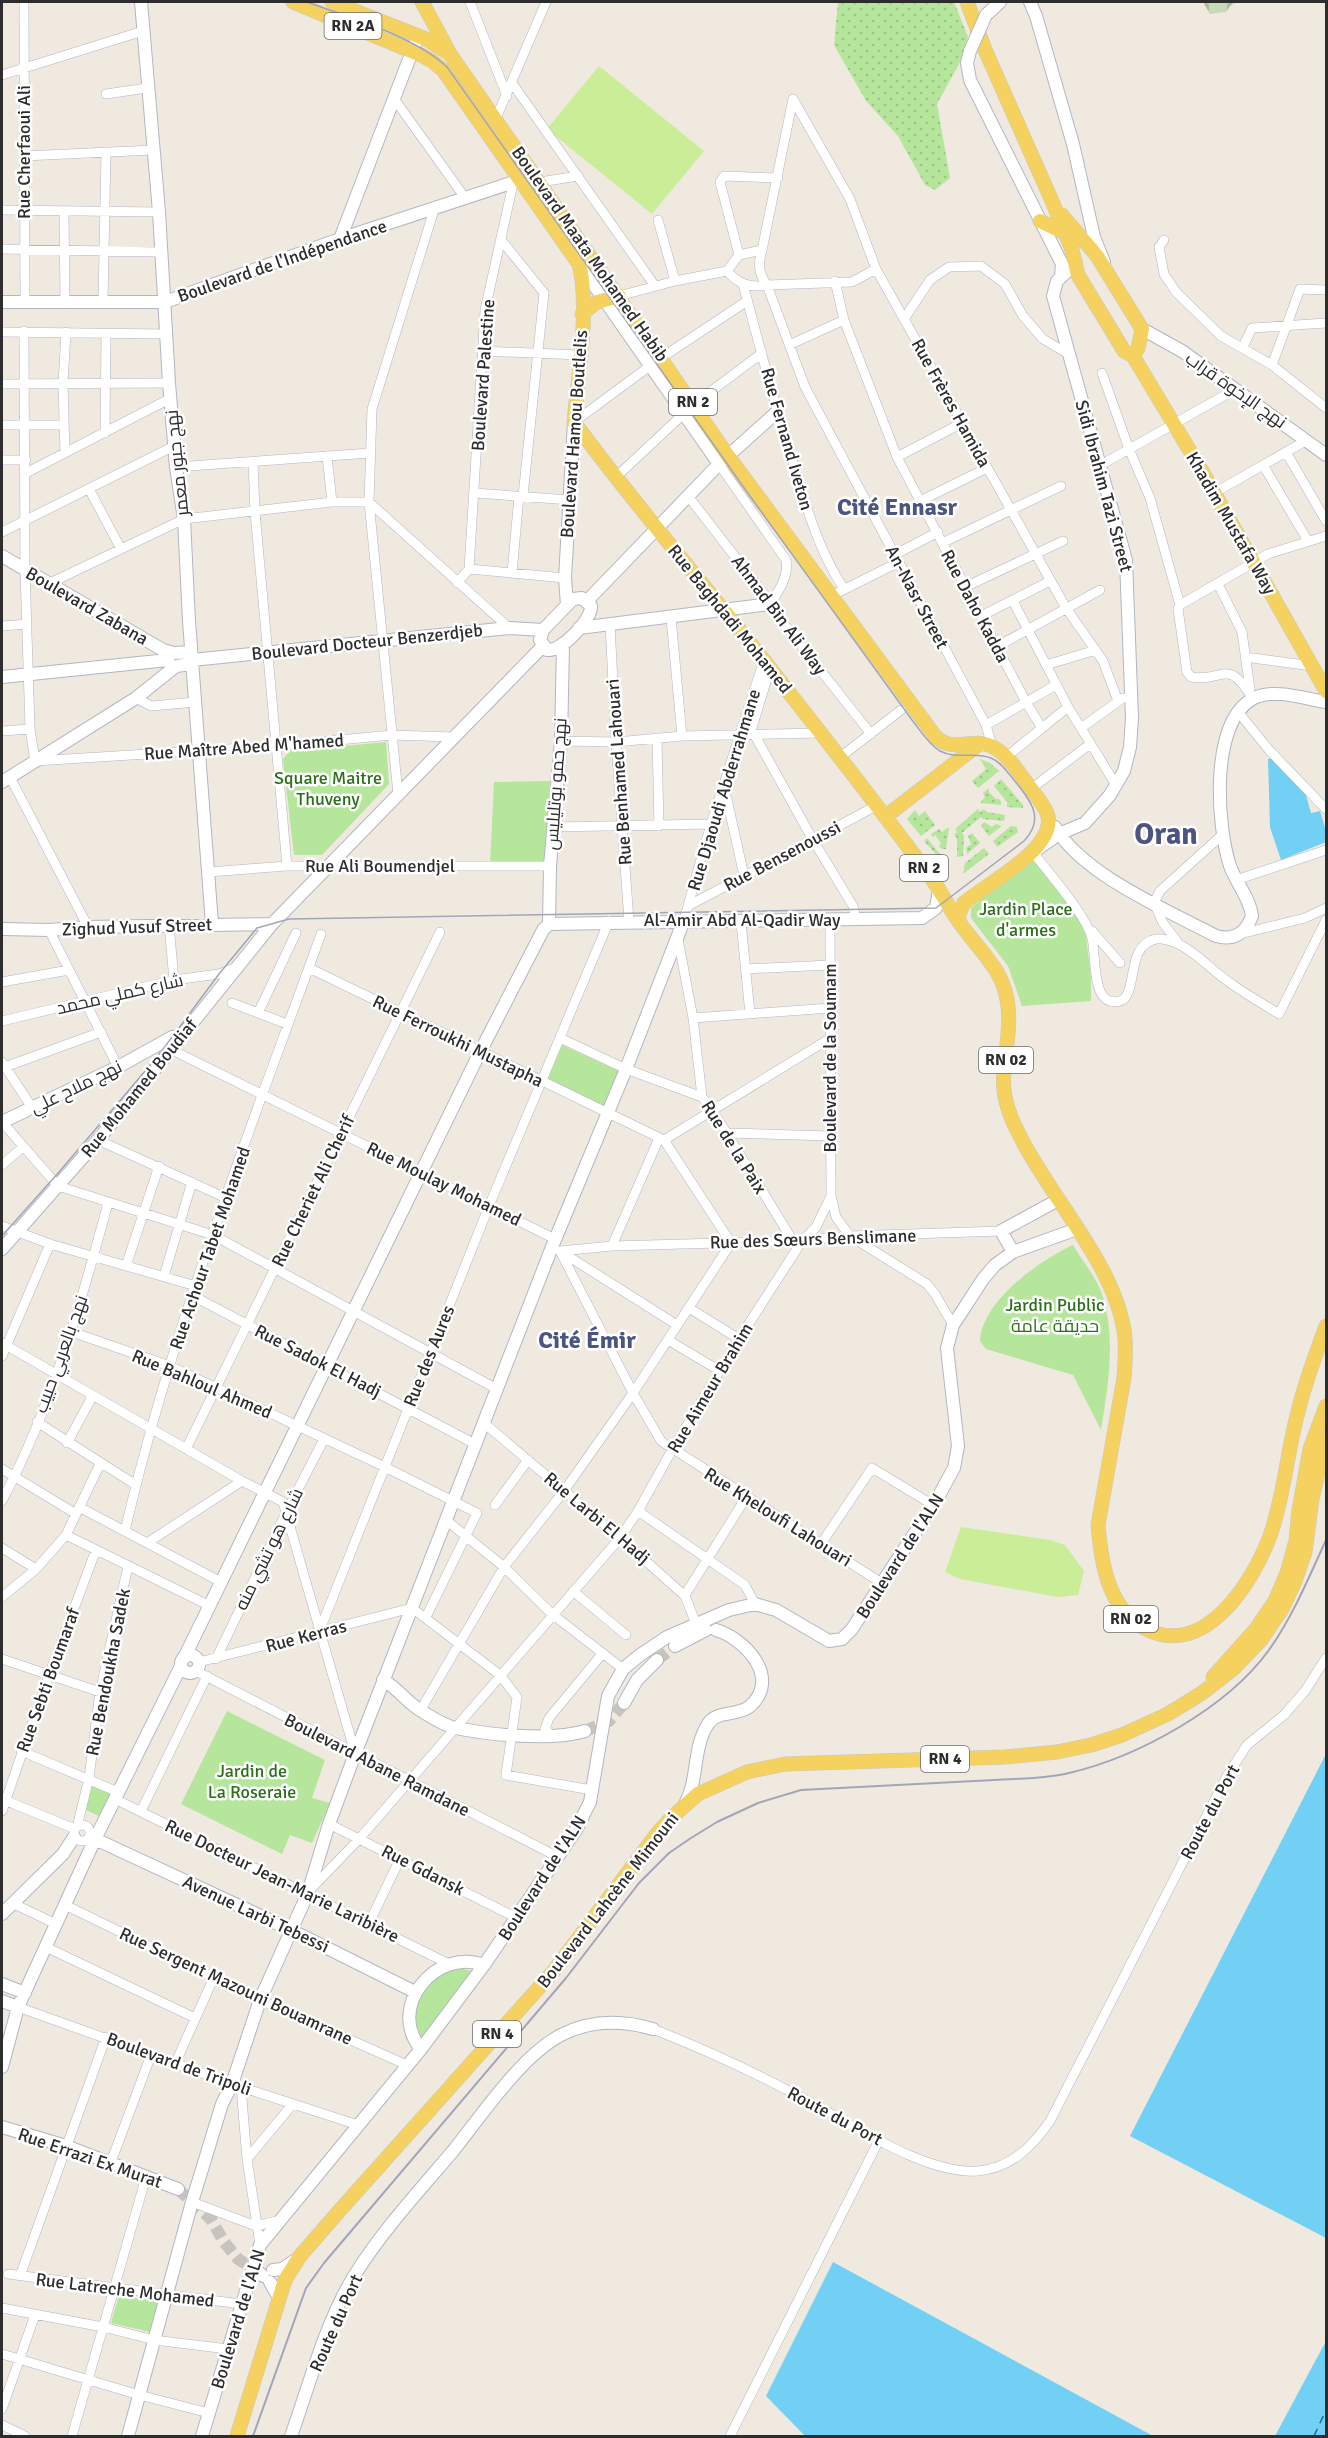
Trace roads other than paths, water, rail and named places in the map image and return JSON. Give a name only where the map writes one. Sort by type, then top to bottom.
[{"type":"main road","name":"نهج جبور معمر","points":[[141,2],[159,212],[174,446],[184,519],[212,924]]},
{"type":"main road","name":"RN 2A","points":[[292,2],[413,52]]},
{"type":"main road","name":"RN 2A","points":[[332,2],[418,36]]},
{"type":"main road","points":[[340,240],[413,52],[423,22],[421,2]]},
{"type":"main road","points":[[421,2],[450,54]]},
{"type":"main road","points":[[967,2],[994,72],[1052,201],[1097,256],[1142,329],[1138,348],[1133,356]]},
{"type":"main road","points":[[993,2],[970,51],[967,63],[970,80],[1062,264],[1061,277]]},
{"type":"main road","points":[[986,15],[1000,2]]},
{"type":"main road","points":[[1029,2],[1036,16],[1073,144],[1094,237],[1109,275]]},
{"type":"main road","name":"Boulevard Maata Mohamed Habib","points":[[418,36],[450,54],[620,296],[661,358],[689,409],[724,460],[939,740],[955,746],[986,745]]},
{"type":"main road","name":"Boulevard Maata Mohamed Habib","points":[[413,52],[432,61],[443,70],[517,182],[579,264],[650,366],[689,409]]},
{"type":"main road","name":"Boulevard de l'Indépendance","points":[[2,302],[165,302],[340,240],[517,182]]},
{"type":"main road","name":"Khadim Mustafa Way","points":[[1052,201],[1076,263],[1078,275],[1124,351],[1133,356],[1174,424],[1319,676],[1326,692]]},
{"type":"main road","points":[[1040,220],[1065,233]]},
{"type":"main road","points":[[1061,277],[1076,263]]},
{"type":"main road","name":"Boulevard Hamou Boutlelis","points":[[567,605],[565,578],[582,314],[583,278],[579,264]]},
{"type":"main road","name":"Sidi Ibrahim Tazi Street","points":[[1033,852],[1059,834],[1085,823],[1116,785],[1124,771],[1130,747],[1131,694],[1126,560],[1053,296],[1054,288],[1061,277]]},
{"type":"main road","points":[[582,314],[591,305],[620,296]]},
{"type":"main road","name":"نهج الإخوة قراب","points":[[1142,329],[1182,351],[1326,455]]},
{"type":"main road","points":[[587,601],[724,460],[777,412]]},
{"type":"main road","name":"Rue Baghdadi Mohamed","points":[[574,422],[615,478],[724,610],[881,812]]},
{"type":"main road","name":"Boulevard Zabana","points":[[2,556],[50,583],[165,655]]},
{"type":"main road","points":[[578,598],[587,601],[591,612],[579,628],[562,645],[552,651],[543,646],[540,640],[543,630],[567,605],[573,599],[578,598]]},
{"type":"main road","points":[[579,628],[770,604]]},
{"type":"main road","name":"Boulevard Docteur Benzerdjeb","points":[[192,659],[509,628],[543,630]]},
{"type":"main road","name":"نهج حمو بوتليليس","points":[[549,924],[550,866],[561,741],[562,645]]},
{"type":"main road","name":"Rue Mohamed Boudiaf","points":[[2,1249],[98,1140],[272,924],[543,646]]},
{"type":"main road","points":[[2,676],[174,653],[192,659]]},
{"type":"main road","points":[[164,675],[165,655]]},
{"type":"main road","points":[[6,779],[136,698],[176,666],[192,659]]},
{"type":"main road","points":[[881,812],[986,745],[1005,758],[1031,789],[1059,834],[1085,861],[1154,903],[1216,936],[1227,938],[1240,934],[1246,929],[1252,916],[1248,901],[1236,880],[1222,835],[1220,767],[1223,748],[1239,713],[1253,699],[1275,695],[1326,702]]},
{"type":"main road","name":"RN 2","points":[[881,812],[939,890],[959,922]]},
{"type":"main road","points":[[959,922],[960,908],[971,897],[1033,852],[1047,834],[1047,813]]},
{"type":"main road","name":"Al-Amir Abd Al-Qadir Way","points":[[549,924],[609,921],[741,922],[922,918],[933,911],[938,903],[939,890]]},
{"type":"main road","points":[[128,2436],[192,2202],[222,2104],[237,2086],[261,2000],[308,1893],[329,1824],[383,1680],[684,920]]},
{"type":"main road","name":"RN 02","points":[[959,922],[997,972],[1005,991],[1009,1027],[1004,1073],[1005,1097],[1021,1139],[1101,1269],[1112,1290],[1125,1336],[1124,1378],[1098,1525],[1100,1550],[1113,1594],[1124,1612],[1136,1623],[1154,1633],[1183,1635],[1203,1628],[1233,1602],[1251,1576],[1271,1535],[1298,1410],[1326,1326]]},
{"type":"main road","name":"Zighud Yusuf Street","points":[[2,929],[49,930],[88,927],[272,924]]},
{"type":"main road","points":[[2,2064],[18,2007],[84,1862],[92,1835],[103,1822],[117,1795],[480,1052],[543,930],[549,924]]},
{"type":"main road","name":"نهج ملاح علي","points":[[2,1122],[118,1067],[171,1037],[182,1036]]},
{"type":"main road","name":"Rue des Sœurs Benslimane","points":[[1001,1231],[1058,1200]]},
{"type":"main road","name":"Boulevard de l'ALN","points":[[202,2436],[260,2245],[421,2049],[484,1965],[576,1830],[590,1802],[608,1696],[623,1670],[640,1655],[667,1637],[706,1628],[729,1610],[755,1604],[776,1610],[823,1638],[836,1641],[848,1635],[950,1478],[957,1457],[947,1348],[953,1325],[983,1279],[995,1265],[1013,1252],[1077,1229]]},
{"type":"main road","points":[[1001,1231],[1013,1252]]},
{"type":"main road","name":"Boulevard Lahcène Mimouni","points":[[1202,1693],[1216,1673],[1256,1629],[1281,1587],[1292,1558],[1310,1449],[1326,1406]]},
{"type":"main road","name":"Boulevard Lahcène Mimouni","points":[[237,2436],[285,2280],[300,2256],[553,1972],[649,1843],[684,1805],[712,1786],[747,1772],[785,1764],[1005,1757],[1057,1752],[1091,1745],[1122,1735],[1168,1714],[1202,1693],[1233,1669],[1261,1640],[1288,1596],[1305,1552],[1312,1499],[1326,1439]]},
{"type":"main road","points":[[675,1646],[706,1628],[736,1639],[756,1658],[761,1687],[759,1694],[745,1710],[711,1719],[706,1726],[695,1764],[695,1777],[684,1805]]},
{"type":"main road","points":[[182,1662],[191,1655],[201,1670]]},
{"type":"main road","points":[[624,1703],[637,1680],[657,1660]]},
{"type":"main road","points":[[383,1680],[392,1685],[420,1711],[454,1728],[553,1737],[585,1731]]},
{"type":"main road","points":[[695,1777],[699,1783],[712,1786]]},
{"type":"main road","points":[[76,1833],[84,1862]]},
{"type":"main road","points":[[5,1910],[63,1854],[76,1833]]},
{"type":"main road","name":"Avenue Larbi Tebessi","points":[[92,1835],[415,1992]]},
{"type":"main road","points":[[421,2049],[412,2039],[408,2024],[415,1992],[424,1981],[449,1964],[473,1961],[484,1965]]},
{"type":"main road","points":[[2,1984],[25,1993]]},
{"type":"main road","name":"Boulevard de Tripoli","points":[[2,2001],[18,2007]]},
{"type":"main road","name":"Route du Port","points":[[291,2436],[324,2342],[354,2276],[385,2234],[512,2078],[539,2048],[578,2028],[622,2022],[653,2029]]},
{"type":"main road","name":"Rue Errazi Ex Murat","points":[[2,2127],[66,2146],[178,2189]]},
{"type":"main road","points":[[279,2298],[268,2274],[282,2269],[300,2256]]},
{"type":"street","name":"Rue Cherfaoui Ali","points":[[24,2],[25,302]]},
{"type":"street","points":[[470,2],[507,96]]},
{"type":"street","points":[[496,118],[546,2]]},
{"type":"street","points":[[2,75],[143,31]]},
{"type":"street","points":[[512,83],[655,286]]},
{"type":"street","points":[[106,94],[147,88]]},
{"type":"street","name":"An-Nasr Street","points":[[793,99],[778,178],[758,262],[761,276],[767,285],[805,387],[986,725],[986,745]]},
{"type":"street","name":"Rue Frères Hamida","points":[[793,99],[850,199],[876,269],[1037,553],[1050,581],[1103,662],[1118,700]]},
{"type":"street","points":[[395,100],[466,199]]},
{"type":"street","points":[[24,156],[153,150]]},
{"type":"street","points":[[103,302],[106,152]]},
{"type":"street","points":[[540,182],[578,176]]},
{"type":"street","points":[[738,255],[720,182],[724,176],[778,178]]},
{"type":"street","name":"Boulevard Palestine","points":[[469,569],[484,310],[517,182]]},
{"type":"street","points":[[2,210],[159,212]]},
{"type":"street","points":[[398,794],[369,502],[372,409],[434,210]]},
{"type":"street","points":[[64,211],[65,302]]},
{"type":"street","points":[[658,220],[675,281]]},
{"type":"street","points":[[1164,240],[1159,247],[1164,274],[1176,292],[1221,336],[1272,365],[1326,408]]},
{"type":"street","points":[[502,241],[544,293],[512,573]]},
{"type":"street","points":[[2,249],[161,252]]},
{"type":"street","points":[[620,296],[727,270],[738,255],[762,250]]},
{"type":"street","points":[[904,319],[930,280],[949,267],[981,266],[1005,284],[1023,316],[1043,339],[1070,355]]},
{"type":"street","points":[[727,270],[743,284],[753,287],[835,281],[852,282],[876,269]]},
{"type":"street","name":"Rue Daho Kadda","points":[[835,281],[844,320],[897,457],[1041,728]]},
{"type":"street","name":"Rue Fernand Iveton","points":[[743,284],[777,412],[815,533],[825,557],[844,589]]},
{"type":"street","points":[[1272,365],[1300,289],[1326,290]]},
{"type":"street","points":[[574,422],[661,358],[747,301]]},
{"type":"street","points":[[789,345],[844,320]]},
{"type":"street","points":[[1243,347],[1252,328],[1326,323]]},
{"type":"street","points":[[2,332],[166,334]]},
{"type":"street","points":[[24,332],[25,570],[30,729],[35,761]]},
{"type":"street","points":[[65,453],[63,384],[66,332]]},
{"type":"street","points":[[105,433],[106,333]]},
{"type":"street","points":[[482,351],[580,355]]},
{"type":"street","points":[[615,478],[689,409],[762,353]]},
{"type":"street","points":[[1102,373],[1129,449],[1150,498],[1180,605],[1178,609],[1187,672],[1191,677],[1197,678],[1225,672],[1230,674],[1243,683],[1253,699]]},
{"type":"street","points":[[2,384],[169,383]]},
{"type":"street","points":[[1099,466],[1236,389]]},
{"type":"street","points":[[26,473],[171,398]]},
{"type":"street","points":[[897,457],[962,423]]},
{"type":"street","points":[[2,425],[64,425]]},
{"type":"street","points":[[1214,493],[1307,440]]},
{"type":"street","points":[[2,532],[174,446]]},
{"type":"street","points":[[1286,452],[1326,521]]},
{"type":"street","points":[[176,467],[370,453]]},
{"type":"street","points":[[327,456],[332,502]]},
{"type":"street","points":[[2,460],[26,460]]},
{"type":"street","points":[[724,460],[786,560],[787,568],[782,584],[770,604]]},
{"type":"street","points":[[253,462],[255,512],[286,866]]},
{"type":"street","points":[[1263,465],[1308,541]]},
{"type":"street","points":[[920,501],[987,468]]},
{"type":"street","points":[[942,543],[1061,486]]},
{"type":"street","points":[[89,489],[121,549]]},
{"type":"street","points":[[474,493],[570,500]]},
{"type":"street","name":"Ahmad Bin Ali Way","points":[[688,496],[870,734]]},
{"type":"street","points":[[50,583],[184,519],[332,502],[369,502],[509,628]]},
{"type":"street","points":[[831,597],[938,532]]},
{"type":"street","points":[[1180,605],[1218,584],[1252,561],[1326,536]]},
{"type":"street","points":[[965,587],[1063,541]]},
{"type":"street","points":[[457,583],[469,569],[565,578]]},
{"type":"street","points":[[981,616],[1050,581]]},
{"type":"street","points":[[1218,584],[1242,632],[1248,684],[1253,699]]},
{"type":"street","points":[[998,646],[1100,590]]},
{"type":"street","points":[[1013,601],[1068,707],[1116,785]]},
{"type":"street","points":[[671,618],[682,736]]},
{"type":"street","points":[[2,626],[27,624]]},
{"type":"street","name":"Rue Benhamed Lahouari","points":[[610,624],[629,921]]},
{"type":"street","points":[[1046,665],[1096,650]]},
{"type":"street","points":[[1245,657],[1319,676]]},
{"type":"street","name":"Rue Djaoudi Abderrahmane","points":[[684,920],[722,790],[748,734],[767,664]]},
{"type":"street","points":[[986,725],[1027,704],[1056,685]]},
{"type":"street","points":[[1081,728],[1118,700],[1131,694]]},
{"type":"street","points":[[136,698],[151,706],[196,702]]},
{"type":"street","points":[[1005,758],[1068,707]]},
{"type":"street","points":[[839,758],[902,710]]},
{"type":"street","points":[[1239,713],[1269,750],[1326,808]]},
{"type":"street","points":[[2,731],[30,729]]},
{"type":"street","points":[[561,741],[616,742],[682,736],[820,733]]},
{"type":"street","points":[[748,734],[854,906],[856,919]]},
{"type":"street","name":"Rue Maître Abed M'hamed","points":[[35,761],[199,752],[392,735],[453,737]]},
{"type":"street","points":[[657,738],[660,826]]},
{"type":"street","points":[[1031,789],[1090,744]]},
{"type":"street","points":[[6,779],[88,927]]},
{"type":"street","points":[[722,790],[727,799],[744,876]]},
{"type":"street","name":"Rue Bensenoussi","points":[[688,906],[813,840],[881,812]]},
{"type":"street","points":[[554,827],[711,824]]},
{"type":"street","points":[[1222,835],[1160,891],[1154,903],[1163,923],[1179,944],[1229,983],[1279,1014],[1326,920]]},
{"type":"street","points":[[1236,880],[1326,850]]},
{"type":"street","points":[[1033,852],[1088,927],[1120,963]]},
{"type":"street","name":"Rue Ali Boumendjel","points":[[209,872],[286,866],[550,866]]},
{"type":"street","points":[[1240,934],[1305,918],[1326,908]]},
{"type":"street","name":"Boulevard de la Soumam","points":[[830,920],[831,1196]]},
{"type":"street","name":"Rue des Aures","points":[[319,1632],[489,1206],[609,921]]},
{"type":"street","points":[[741,922],[750,1014]]},
{"type":"street","points":[[169,926],[174,980]]},
{"type":"street","points":[[1088,927],[1093,942],[1097,987],[1105,999],[1110,1001],[1127,996],[1131,987],[1135,958],[1143,945],[1157,939],[1179,944]]},
{"type":"street","points":[[49,930],[118,1067]]},
{"type":"street","name":"Rue Cheriet Ali Cherif","points":[[186,1449],[440,932]]},
{"type":"street","points":[[258,1013],[296,933]]},
{"type":"street","name":"Rue Achour Tabet Mohamed","points":[[125,1532],[150,1428],[196,1286],[287,1024],[321,934]]},
{"type":"street","name":"Rue de la Paix","points":[[678,939],[693,1018],[702,1097],[797,1241]]},
{"type":"street","points":[[745,969],[830,965]]},
{"type":"street","name":"شارع كملي محمد","points":[[2,1021],[174,980],[219,974],[237,967]]},
{"type":"street","name":"Rue Ferroukhi Mustapha","points":[[309,968],[662,1139]]},
{"type":"street","points":[[2,982],[69,970]]},
{"type":"street","points":[[232,1003],[287,1024]]},
{"type":"street","points":[[693,1018],[830,1008]]},
{"type":"street","points":[[33,1109],[3,1065],[101,1032]]},
{"type":"street","points":[[560,1038],[626,1069],[702,1097]]},
{"type":"street","points":[[612,1246],[662,1139],[713,1111],[829,1039]]},
{"type":"street","name":"Rue Moulay Mohamed","points":[[172,1050],[489,1206],[556,1246],[677,1325]]},
{"type":"street","points":[[2,1122],[58,1185],[213,1235],[497,1389]]},
{"type":"street","points":[[727,1133],[830,1136]]},
{"type":"street","points":[[420,1711],[504,1566],[564,1491],[633,1393],[731,1243],[662,1139]]},
{"type":"street","points":[[98,1140],[226,1198]]},
{"type":"street","points":[[2,1165],[23,1147]]},
{"type":"street","points":[[126,1266],[159,1166]]},
{"type":"street","points":[[164,1276],[192,1182]]},
{"type":"street","points":[[831,1196],[836,1217],[850,1236],[927,1284],[953,1325]]},
{"type":"street","name":"Rue Aimeur Brahim","points":[[308,1893],[360,1838],[620,1538],[797,1241],[816,1227],[831,1196]]},
{"type":"street","name":"نهج بالعربي حبيب","points":[[2,1501],[37,1422],[72,1332],[108,1203]]},
{"type":"street","points":[[2,1226],[50,1244],[196,1286]]},
{"type":"street","name":"Rue des Sœurs Benslimane","points":[[556,1246],[797,1241],[850,1236],[1001,1231]]},
{"type":"street","points":[[2,1356],[4,1345],[50,1244]]},
{"type":"street","name":"Rue Kheloufi Lahouari","points":[[556,1246],[633,1393],[661,1441],[883,1584]]},
{"type":"street","name":"Rue Sadok El Hadj","points":[[193,1296],[475,1444]]},
{"type":"street","points":[[689,1308],[739,1339]]},
{"type":"street","name":"Rue Bahloul Ahmed","points":[[72,1332],[170,1366],[217,1387],[477,1513],[466,1536]]},
{"type":"street","points":[[668,1340],[720,1371]]},
{"type":"street","points":[[4,1345],[92,1397],[283,1502],[355,1754]]},
{"type":"street","points":[[67,1443],[92,1397]]},
{"type":"street","points":[[37,1422],[136,1485]]},
{"type":"street","name":"Rue Larbi El Hadj","points":[[484,1423],[685,1595],[706,1628]]},
{"type":"street","name":"شارع هو تشي منه","points":[[216,1659],[287,1510],[324,1439]]},
{"type":"street","points":[[495,1505],[528,1461]]},
{"type":"street","points":[[2,1597],[36,1569],[66,1535],[100,1464]]},
{"type":"street","points":[[821,1544],[873,1468],[933,1505]]},
{"type":"street","points":[[2,1469],[78,1511],[125,1532],[221,1582]]},
{"type":"street","points":[[147,1543],[242,1481]]},
{"type":"street","points":[[685,1595],[747,1496]]},
{"type":"street","points":[[638,1511],[745,1585],[755,1604]]},
{"type":"street","points":[[446,1521],[504,1566],[552,1614],[623,1670]]},
{"type":"street","points":[[66,1535],[210,1606]]},
{"type":"street","points":[[426,1617],[466,1536]]},
{"type":"street","points":[[2,1548],[36,1569]]},
{"type":"street","name":"Rue Sebti Boumaraf","points":[[2,1810],[3,1800],[96,1550]]},
{"type":"street","name":"Rue Bendoukha Sadek","points":[[76,1833],[88,1778],[100,1692],[128,1566]]},
{"type":"street","points":[[573,1591],[626,1635]]},
{"type":"street","points":[[412,1608],[500,1675],[517,1696],[506,1775],[592,1790]]},
{"type":"street","name":"Rue Kerras","points":[[201,1670],[216,1659],[412,1608]]},
{"type":"street","points":[[553,1737],[545,1729],[549,1718],[602,1654]]},
{"type":"street","name":"Route du Port","points":[[653,2029],[711,2052],[922,2160],[946,2167],[976,2171],[998,2167],[1018,2157],[1036,2140],[1050,2121],[1227,1776],[1247,1746],[1284,1715],[1305,1691],[1326,1658]]},
{"type":"street","points":[[2,1659],[100,1692]]},
{"type":"street","points":[[141,1811],[201,1670]]},
{"type":"street","name":"Boulevard Abane Ramdane","points":[[201,1670],[355,1754],[558,1857]]},
{"type":"street","name":"Rue Docteur Jean-Marie Laribière","points":[[21,1751],[88,1778],[141,1811],[449,1964]]},
{"type":"street","points":[[3,1800],[88,1839],[92,1835],[84,1825],[76,1833]]},
{"type":"street","name":"Rue Gdansk","points":[[329,1824],[517,1918]]},
{"type":"street","points":[[369,1923],[400,1859]]},
{"type":"street","name":"Rue Sergent Mazouni Bouamrane","points":[[64,1905],[261,2000],[407,2065]]},
{"type":"street","points":[[5,1910],[56,1924]]},
{"type":"street","points":[[46,1947],[195,2018]]},
{"type":"street","points":[[175,2064],[214,1977]]},
{"type":"street","name":"Boulevard de Tripoli","points":[[18,2007],[237,2086],[358,2125]]},
{"type":"street","points":[[20,2276],[106,2037]]},
{"type":"street","points":[[111,2162],[151,2055]]},
{"type":"street","points":[[237,2086],[260,2245]]},
{"type":"street","points":[[248,2159],[292,2105]]},
{"type":"street","points":[[730,2436],[879,2140]]},
{"type":"street","points":[[72,2436],[146,2177]]},
{"type":"street","points":[[192,2202],[256,2226],[278,2221]]},
{"type":"street","name":"Rue Latreche Mohamed","points":[[8,2274],[241,2304]]},
{"type":"street","points":[[2,2308],[103,2327],[154,2340],[228,2349]]},
{"type":"street","points":[[2,2409],[35,2315]]},
{"type":"street","points":[[2,2354],[139,2396],[209,2413]]},
{"type":"street","points":[[2,2425],[25,2436]]},
{"type":"water","points":[[1268,759],[1274,759],[1305,792],[1311,813],[1320,811],[1326,831],[1326,842],[1281,860],[1270,827]]},
{"type":"water","points":[[1326,1754],[1326,2238],[1130,2136]]},
{"type":"water","points":[[833,2262],[1153,2436],[805,2436],[766,2396]]},
{"type":"water","points":[[1326,2341],[1326,2436],[1275,2436]]},
{"type":"tunnel","points":[[657,1660],[675,1646]]},
{"type":"tunnel","points":[[585,1731],[609,1721],[624,1703]]},
{"type":"tunnel","points":[[178,2189],[211,2219],[224,2242],[238,2259],[257,2271]]},
{"type":"tram line","points":[[2,1236],[158,1056],[219,974],[257,928],[289,919],[936,908],[1024,841],[1034,825],[1035,817],[1030,802],[998,762],[979,755],[946,754],[924,737],[747,492],[447,67],[400,37],[307,2]]},
{"type":"railway","points":[[253,2436],[306,2288],[324,2263],[566,1978],[639,1883],[669,1853],[717,1822],[758,1803],[801,1790],[1051,1776],[1096,1766],[1152,1742],[1205,1710],[1251,1671],[1269,1650],[1286,1624],[1326,1540]]},
{"type":"district","name":"Cité Ennasr","points":[[897,507]]},
{"type":"district","name":"Oran","points":[[1166,834]]},
{"type":"district","name":"Cité Émir","points":[[587,1340]]},
{"type":"park label","name":"Square Maitre Thuveny","points":[[328,788]]},
{"type":"park label","name":"Jardin Place d'armes","points":[[1026,919]]},
{"type":"park label","name":"Jardin Public حديقة عامة","points":[[1055,1315]]},
{"type":"park label","name":"Jardin de La Roseraie","points":[[252,1781]]}]
